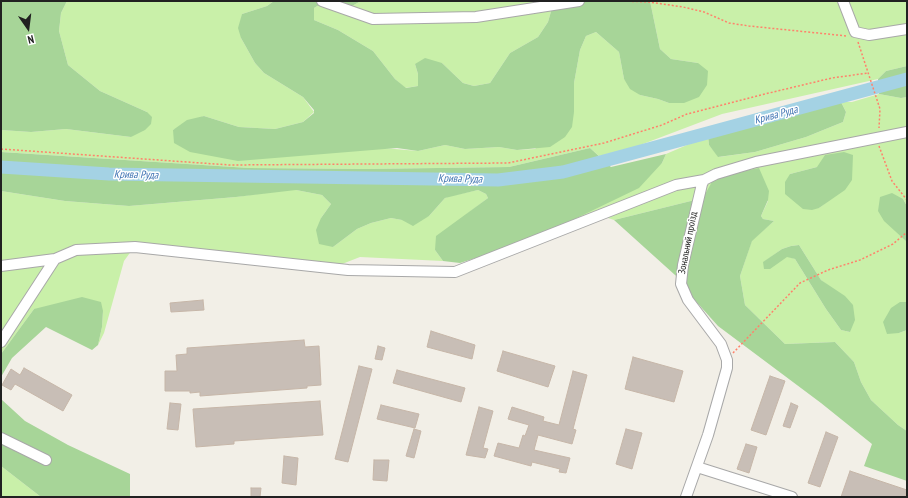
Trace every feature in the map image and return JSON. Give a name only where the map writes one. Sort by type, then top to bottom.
[{"type":"street","points":[[322,1],[373,19],[476,17],[579,1]]},
{"type":"street","points":[[843,1],[854,37],[907,29]]},
{"type":"street","points":[[1,266],[55,259],[76,250],[136,247],[348,270],[455,272],[676,185],[704,180],[716,174],[756,162],[907,132]]},
{"type":"street","name":"Зональний проїзд","points":[[704,180],[699,189],[683,265],[681,284],[688,300],[721,344],[727,360]]},
{"type":"street","points":[[1,342],[55,259]]},
{"type":"street","points":[[686,497],[726,375],[727,360]]},
{"type":"street","points":[[1,438],[46,460]]},
{"type":"street","points":[[696,467],[792,497]]},
{"type":"path","points":[[620,1],[649,2],[683,7],[704,12],[729,23],[854,37],[871,80],[880,109],[881,120],[878,137],[881,153],[892,181],[907,200]]},
{"type":"path","points":[[1,149],[230,165],[508,163],[604,143],[662,125],[688,114],[769,93],[832,78],[868,73]]},
{"type":"path","points":[[727,360],[800,283],[828,270],[860,260],[893,244],[907,232]]},
{"type":"green space","points":[[1,1],[67,1],[61,13],[59,31],[68,65],[100,91],[147,112],[152,117],[151,124],[145,130],[131,137],[66,129],[31,132],[1,130]]},
{"type":"green space","points":[[67,1],[274,1],[267,6],[242,14],[241,38],[255,63],[264,73],[303,97],[314,112],[303,122],[275,129],[239,127],[204,116],[173,130],[418,151],[445,145],[465,149],[499,147],[517,150],[535,149],[574,112],[574,83],[580,50],[586,36],[596,32],[619,52],[624,79],[640,95],[669,103],[698,63],[671,59],[660,49],[650,1],[907,1],[907,66],[886,71],[878,79],[722,114],[635,147],[599,156],[590,148],[509,167],[365,169],[249,168],[1,152],[1,130],[31,132],[66,129],[131,137],[147,112],[100,91],[68,65],[59,31],[61,13]]},
{"type":"green space","points":[[274,1],[361,1],[352,6],[324,2],[314,8],[314,20],[338,30],[373,51],[395,79],[406,88],[418,86],[418,74],[415,64],[425,58],[442,63],[463,83],[474,86],[490,83],[510,53],[538,37],[548,22],[554,1],[650,1],[660,49],[671,59],[698,63],[708,71],[707,85],[699,97],[684,103],[669,103],[640,95],[630,89],[624,79],[619,52],[596,32],[586,36],[580,50],[574,83],[574,112],[572,127],[565,137],[550,147],[517,150],[499,147],[465,149],[445,145],[418,151],[397,148],[238,161],[190,152],[174,143],[173,130],[187,120],[204,116],[239,127],[275,129],[303,122],[314,113],[314,110],[303,97],[264,73],[255,63],[241,38],[238,28],[242,14],[267,6]]},
{"type":"green space","points":[[361,1],[554,1],[548,22],[538,37],[510,53],[490,83],[474,86],[463,83],[442,63],[415,64],[418,74],[418,86],[405,88],[395,79],[373,51],[338,30],[314,20],[314,8],[324,2],[352,6]]},
{"type":"green space","points":[[907,66],[907,97],[901,98],[879,94],[878,79],[886,71]]},
{"type":"green space","points":[[879,94],[901,98],[907,97],[907,206],[903,199],[900,235],[907,242],[907,302],[900,302],[899,333],[907,330],[907,431],[898,425],[871,400],[861,382],[854,362],[835,342],[785,344],[745,305],[740,276],[752,240],[774,221],[763,219],[761,216],[768,201],[703,198],[614,220],[596,214],[529,241],[662,163],[666,154],[708,136],[709,145],[719,157],[755,152],[806,137],[843,122],[846,112],[841,102],[852,102]],"holes":[[[817,167],[828,201],[819,208],[790,174]],[[799,245],[821,280],[832,289],[850,332],[841,330],[795,259],[787,256],[764,262],[782,249]]]},
{"type":"green space","points":[[841,102],[846,112],[843,122],[806,137],[755,152],[718,157],[709,145],[708,136]]},
{"type":"green space","points":[[590,148],[611,167],[666,154],[662,163],[639,188],[529,241],[460,263],[443,261],[435,250],[436,236],[488,198],[486,194],[478,190],[445,198],[429,216],[413,226],[402,220],[391,218],[371,223],[357,229],[333,247],[319,244],[316,230],[321,218],[331,204],[322,195],[296,190],[236,197],[129,206],[65,201],[1,191],[1,152],[249,168],[365,169],[509,167]]},
{"type":"green space","points":[[844,152],[853,155],[852,180],[845,190],[819,208],[812,210],[803,209],[785,194],[785,182],[790,174],[817,167],[825,155]]},
{"type":"green space","points":[[759,168],[769,191],[768,200],[761,216],[763,219],[774,221],[752,241],[740,276],[745,305],[785,344],[835,342],[854,362],[861,382],[871,400],[898,425],[907,431],[907,481],[864,466],[872,444],[821,403],[718,326],[692,297],[685,284],[614,220],[703,198],[713,180],[734,173]]},
{"type":"green space","points":[[285,190],[296,190],[322,195],[331,204],[321,218],[333,247],[357,229],[371,223],[391,218],[402,220],[429,216],[445,198],[450,196],[478,190],[486,194],[488,198],[467,214],[435,250],[443,261],[360,257],[342,264],[341,274],[132,250],[124,261],[104,333],[98,345],[102,327],[103,311],[34,309],[1,354],[1,191],[65,201],[129,206],[236,197]]},
{"type":"green space","points":[[892,193],[903,199],[907,206],[907,242],[884,221],[878,211],[880,197]]},
{"type":"green space","points":[[799,245],[821,280],[845,296],[853,305],[855,320],[850,332],[841,330],[795,259],[787,257],[770,269],[764,269],[763,262],[782,249]]},
{"type":"green space","points":[[82,297],[101,302],[103,311],[102,327],[98,345],[92,350],[46,327],[12,358],[1,377],[1,354],[34,309]]},
{"type":"green space","points":[[900,302],[907,302],[907,330],[899,333],[887,334],[883,322],[891,308]]},
{"type":"green space","points":[[1,399],[25,421],[68,445],[130,474],[130,497],[41,497],[1,466]]},
{"type":"green space","points":[[1,466],[41,497],[1,497]]},
{"type":"building","points":[[203,300],[204,310],[171,312],[170,303]]},
{"type":"building","points":[[431,331],[475,345],[472,359],[427,347]]},
{"type":"building","points":[[304,340],[305,347],[319,346],[321,385],[307,386],[307,388],[200,396],[200,392],[190,393],[190,391],[165,391],[165,371],[177,371],[176,355],[187,354],[187,348]]},
{"type":"building","points":[[378,346],[385,348],[382,360],[375,359]]},
{"type":"building","points":[[503,351],[555,366],[548,387],[497,371]]},
{"type":"building","points":[[633,357],[683,371],[674,402],[625,389]]},
{"type":"building","points":[[359,366],[372,369],[348,462],[335,459]]},
{"type":"building","points":[[24,368],[72,395],[63,411],[15,384],[11,390],[2,385],[11,369],[20,375]]},
{"type":"building","points":[[397,370],[465,388],[461,402],[393,383]]},
{"type":"building","points":[[573,371],[587,375],[573,429],[576,430],[572,444],[538,435],[534,450],[570,458],[566,473],[559,472],[560,469],[532,462],[531,466],[494,456],[498,443],[519,448],[523,435],[525,436],[529,425],[508,419],[512,407],[544,417],[543,421],[559,425]]},
{"type":"building","points":[[770,376],[785,381],[766,435],[751,430]]},
{"type":"building","points":[[320,401],[323,435],[234,441],[234,444],[196,447],[193,409]]},
{"type":"building","points":[[170,403],[181,404],[178,430],[167,429]]},
{"type":"building","points":[[791,403],[798,406],[790,428],[783,426]]},
{"type":"building","points":[[381,405],[419,414],[415,428],[377,419]]},
{"type":"building","points":[[479,407],[493,411],[483,448],[488,449],[485,458],[466,455]]},
{"type":"building","points":[[414,429],[421,431],[414,458],[406,456]]},
{"type":"building","points":[[626,429],[642,433],[632,469],[616,464]]},
{"type":"building","points":[[826,432],[838,437],[820,487],[808,483]]},
{"type":"building","points":[[746,444],[757,447],[749,473],[737,469]]},
{"type":"building","points":[[284,456],[298,458],[296,485],[282,483]]},
{"type":"building","points":[[374,460],[389,460],[387,481],[373,480]]},
{"type":"building","points":[[850,471],[907,490],[905,497],[841,497]]},
{"type":"building","points":[[251,488],[261,488],[260,497],[251,497]]},
{"type":"waterway","name":"Крива Руда","points":[[1,167],[109,174],[498,180],[563,172],[907,79]]}]
